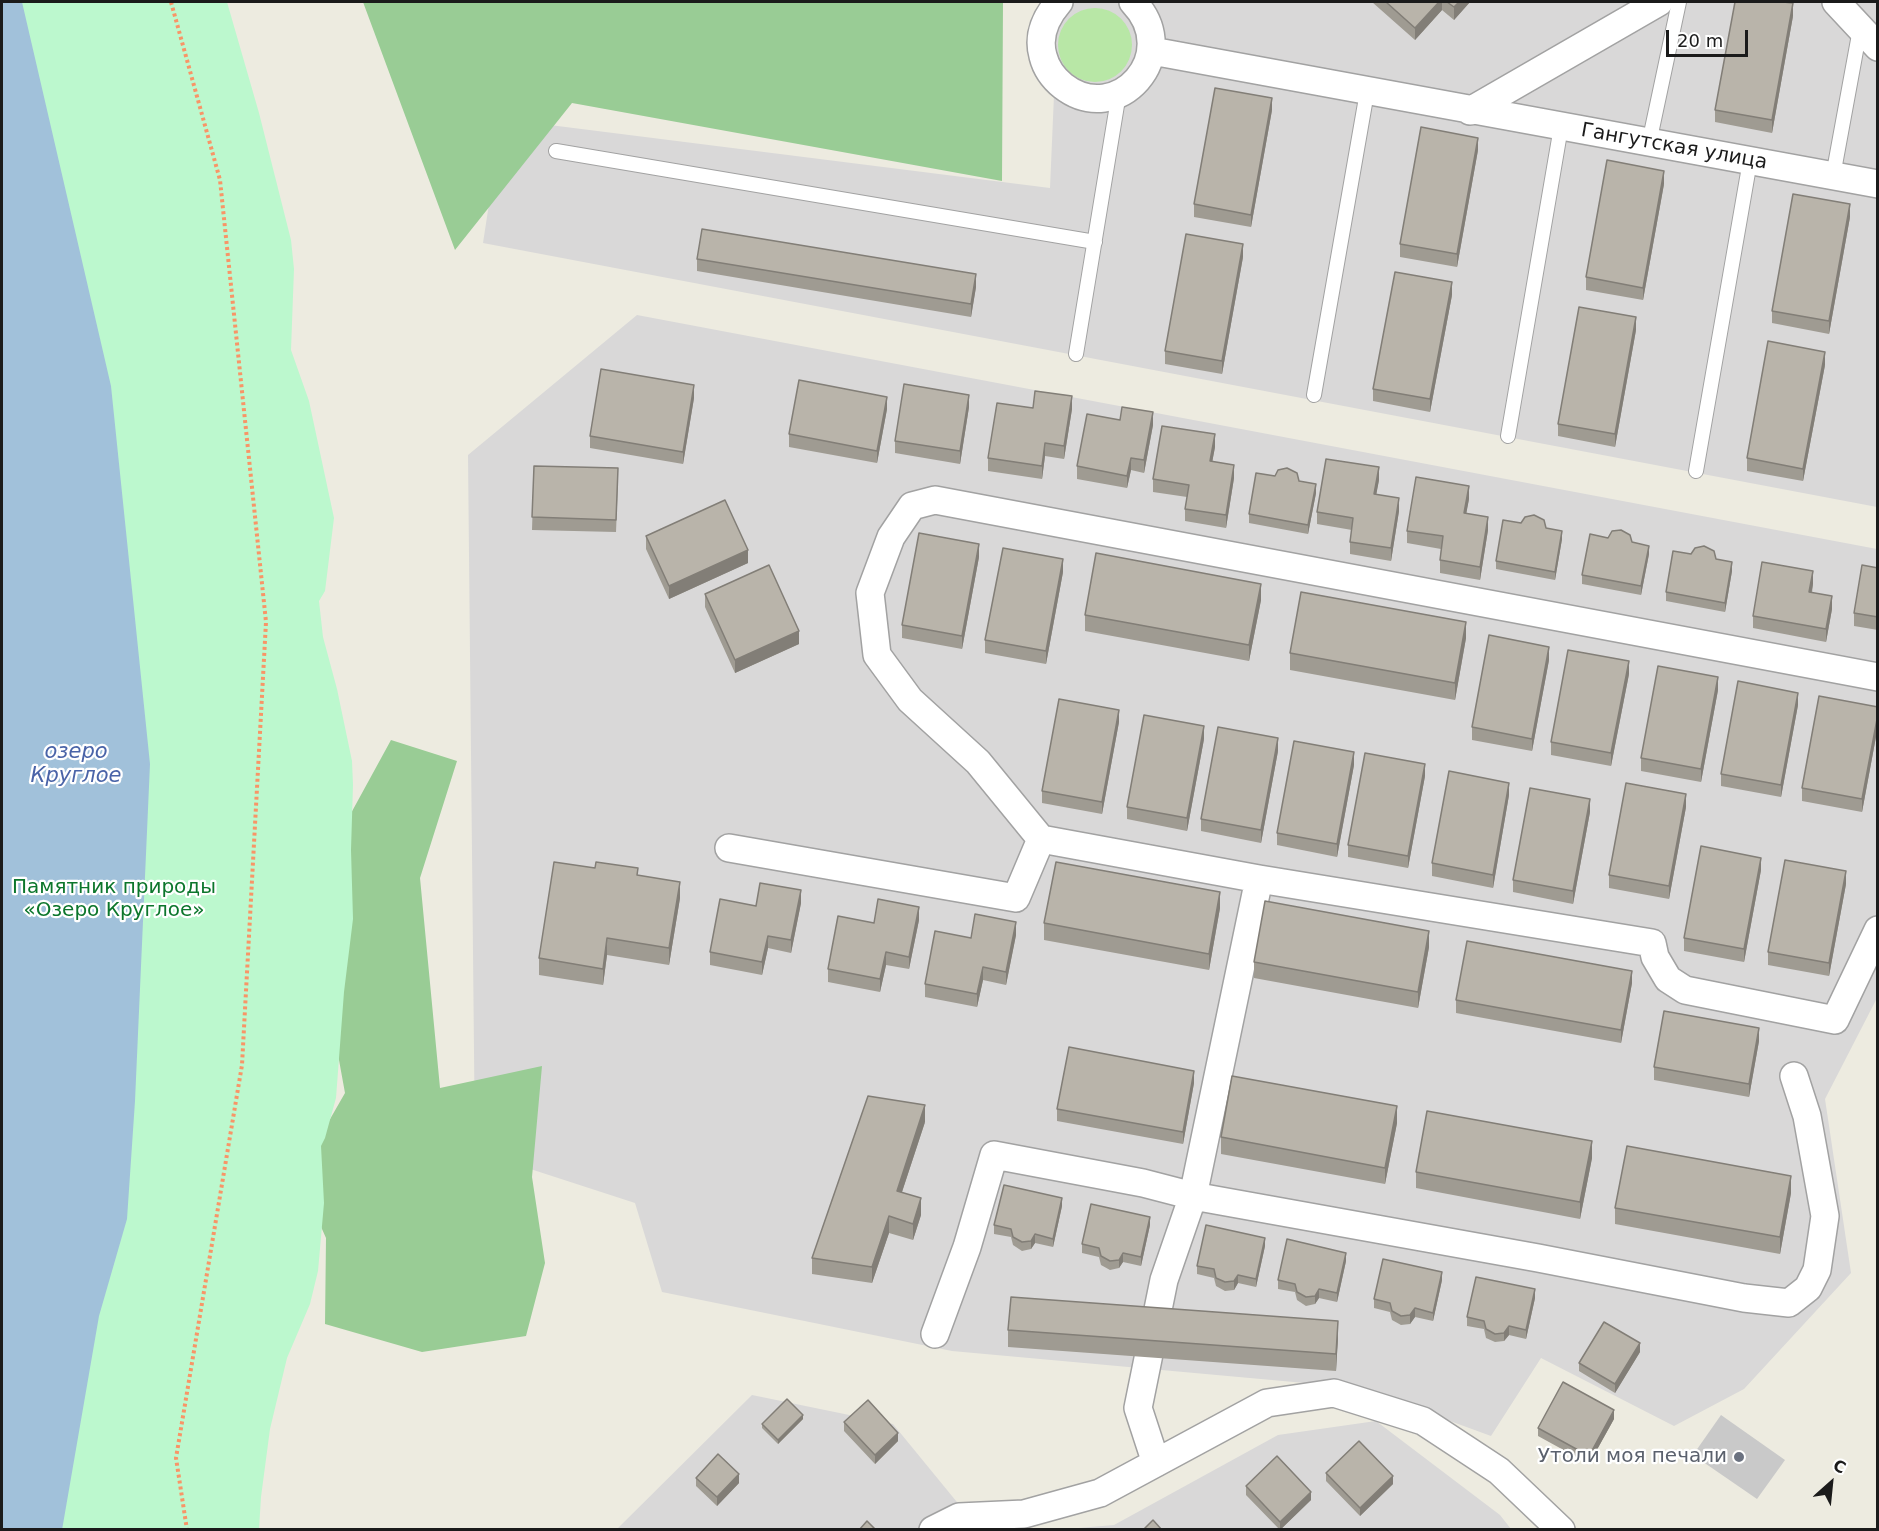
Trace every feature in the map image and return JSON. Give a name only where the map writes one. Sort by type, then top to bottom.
[{"type":"street","points":[[1059,2],[1049,13],[1042,30],[1041,48],[1046,66],[1056,81],[1071,92],[1088,98],[1107,97],[1124,91],[1138,80],[1148,64],[1152,51],[1145,5]]},
{"type":"street","points":[[1470,111],[1659,2]]},
{"type":"street","points":[[1836,2],[1869,38]]},
{"type":"street","name":"Гангутская улица","points":[[1152,51],[1878,184]]},
{"type":"street","points":[[1878,677],[935,500],[912,506],[891,537],[870,593],[877,655],[910,699],[978,762],[1041,839],[1259,879],[1652,943],[1655,957],[1668,979],[1685,990],[1835,1020],[1878,930]]},
{"type":"street","points":[[729,848],[1016,898],[1041,839]]},
{"type":"street","points":[[1156,1463],[1138,1408],[1164,1280],[1193,1196],[1259,879]]},
{"type":"street","points":[[935,1334],[966,1247],[994,1155],[1193,1196],[1538,1258],[1744,1298],[1789,1303],[1808,1288],[1817,1270],[1825,1216],[1808,1116],[1794,1076]]},
{"type":"street","points":[[933,1530],[959,1517],[1024,1514],[1100,1493],[1268,1403],[1334,1393],[1423,1420],[1499,1471],[1561,1530]]},
{"type":"lane","points":[[1649,143],[1678,2]]},
{"type":"lane","points":[[1833,176],[1869,38]]},
{"type":"lane","points":[[1314,395],[1367,92]]},
{"type":"lane","points":[[1076,354],[1119,93]]},
{"type":"lane","points":[[1508,436],[1561,127]]},
{"type":"lane","points":[[556,151],[1095,242]]},
{"type":"lane","points":[[1696,471],[1749,161]]},
{"type":"path","points":[[171,2],[220,180],[266,622],[242,1065],[176,1458],[188,1530]]},
{"type":"shaded area","points":[[1058,2],[1877,2],[1877,507],[483,243],[502,119],[1050,188]]},
{"type":"shaded area","points":[[637,315],[1877,549],[1877,998],[1825,1099],[1851,1273],[1744,1389],[1674,1426],[1541,1358],[1491,1436],[1360,1388],[952,1351],[662,1292],[635,1203],[475,1151],[468,455]]},
{"type":"shaded area","points":[[752,1395],[893,1424],[979,1529],[616,1530]]},
{"type":"shaded area","name":"Утоли моя печали","points":[[1721,1415],[1785,1460],[1757,1499],[1693,1455]]},
{"type":"shaded area","points":[[1376,1421],[1500,1515],[1511,1529],[1055,1530],[1114,1525],[1278,1435]]},
{"type":"green space","name":"Памятник природы «Озеро Круглое»","points":[[2,2],[227,2],[259,113],[291,240],[294,269],[291,350],[309,401],[334,518],[325,591],[319,601],[323,637],[352,761],[353,919],[344,992],[336,1098],[321,1146],[324,1203],[318,1271],[310,1304],[287,1358],[270,1429],[259,1529],[2,1530]]},
{"type":"green space","points":[[363,2],[1003,2],[1002,181],[572,103],[455,250]]},
{"type":"green space","points":[[1095,8],[1116,14],[1126,24],[1132,45],[1126,66],[1116,76],[1095,82],[1074,76],[1064,66],[1058,45],[1064,24],[1074,14]]},
{"type":"green space","points":[[391,740],[457,761],[420,878],[440,1088],[542,1066],[532,1177],[545,1263],[526,1336],[422,1352],[325,1324],[326,1238],[298,1175],[345,1093],[327,994],[350,815]]},
{"type":"water","name":"озеро Круглое","points":[[2,2],[22,2],[111,386],[150,764],[135,1101],[127,1219],[99,1316],[62,1530],[2,1529]]},
{"type":"building","points":[[1386,2],[1439,2],[1415,28]]},
{"type":"building","points":[[1447,2],[1459,2],[1454,7]]},
{"type":"building","points":[[1735,2],[1793,3],[1772,120],[1715,110]]},
{"type":"building","points":[[1215,88],[1272,98],[1251,215],[1194,204]]},
{"type":"building","points":[[1421,127],[1478,138],[1457,254],[1400,244]]},
{"type":"building","points":[[1607,160],[1664,171],[1643,288],[1586,277]]},
{"type":"building","points":[[1793,194],[1850,204],[1829,321],[1772,311]]},
{"type":"building","points":[[702,229],[976,274],[971,304],[697,259]]},
{"type":"building","points":[[1186,234],[1243,244],[1222,361],[1165,351]]},
{"type":"building","points":[[1395,272],[1452,282],[1430,399],[1373,389]]},
{"type":"building","points":[[1579,307],[1636,317],[1615,434],[1558,424]]},
{"type":"building","points":[[1768,341],[1825,352],[1803,469],[1747,458]]},
{"type":"building","points":[[601,369],[694,385],[683,452],[590,436]]},
{"type":"building","points":[[799,380],[887,397],[877,451],[789,434]]},
{"type":"building","points":[[904,384],[969,395],[960,451],[895,441]]},
{"type":"building","points":[[1035,391],[1072,396],[1064,446],[1045,443],[1042,466],[988,458],[997,403],[1033,408]]},
{"type":"building","points":[[1122,407],[1153,412],[1144,460],[1131,458],[1127,476],[1077,466],[1087,414],[1120,420]]},
{"type":"building","points":[[1162,426],[1215,434],[1210,461],[1234,465],[1226,515],[1185,509],[1189,485],[1153,479]]},
{"type":"building","points":[[1326,459],[1379,467],[1374,494],[1399,498],[1391,548],[1350,542],[1353,518],[1317,512]]},
{"type":"building","points":[[534,466],[618,468],[616,520],[532,517]]},
{"type":"building","points":[[1287,468],[1297,473],[1299,481],[1316,484],[1308,525],[1249,514],[1256,473],[1275,476],[1278,470]]},
{"type":"building","points":[[1416,477],[1469,486],[1464,513],[1488,517],[1480,567],[1440,560],[1443,536],[1407,531]]},
{"type":"building","points":[[725,500],[748,550],[669,586],[646,536]]},
{"type":"building","points":[[1534,515],[1544,520],[1546,528],[1562,531],[1555,572],[1496,561],[1503,520],[1521,523],[1525,517]]},
{"type":"building","points":[[1621,530],[1630,535],[1632,542],[1649,546],[1641,586],[1582,575],[1590,534],[1608,538],[1612,531]]},
{"type":"building","points":[[919,533],[979,544],[962,636],[902,625]]},
{"type":"building","points":[[1704,546],[1714,551],[1716,559],[1732,562],[1725,603],[1666,592],[1673,551],[1691,554],[1695,548]]},
{"type":"building","points":[[1003,548],[1063,559],[1046,651],[985,640]]},
{"type":"building","points":[[1096,553],[1261,584],[1249,645],[1085,615]]},
{"type":"building","points":[[1762,562],[1813,571],[1809,592],[1832,596],[1826,629],[1753,616]]},
{"type":"building","points":[[769,565],[799,631],[735,660],[705,594]]},
{"type":"building","points":[[1862,565],[1878,568],[1878,617],[1854,613]]},
{"type":"building","points":[[1301,592],[1466,622],[1455,683],[1290,653]]},
{"type":"building","points":[[1489,635],[1549,647],[1532,739],[1472,727]]},
{"type":"building","points":[[1568,650],[1629,661],[1611,753],[1551,742]]},
{"type":"building","points":[[1658,666],[1718,677],[1701,769],[1641,758]]},
{"type":"building","points":[[1738,681],[1798,693],[1781,785],[1721,774]]},
{"type":"building","points":[[1819,696],[1878,707],[1862,799],[1802,788]]},
{"type":"building","points":[[1059,699],[1119,710],[1102,802],[1042,791]]},
{"type":"building","points":[[1144,715],[1204,726],[1187,818],[1127,807]]},
{"type":"building","points":[[1218,727],[1278,738],[1261,830],[1201,819]]},
{"type":"building","points":[[1294,741],[1354,752],[1337,844],[1277,833]]},
{"type":"building","points":[[1365,753],[1425,764],[1408,856],[1348,845]]},
{"type":"building","points":[[1449,771],[1509,783],[1493,875],[1432,863]]},
{"type":"building","points":[[1626,783],[1686,794],[1669,886],[1609,875]]},
{"type":"building","points":[[1530,788],[1590,799],[1573,891],[1513,880]]},
{"type":"building","points":[[1701,846],[1761,858],[1744,949],[1684,938]]},
{"type":"building","points":[[1785,860],[1846,871],[1829,963],[1768,952]]},
{"type":"building","points":[[554,862],[595,868],[596,862],[638,868],[637,875],[680,882],[669,948],[607,938],[603,969],[539,958]]},
{"type":"building","points":[[1056,862],[1220,892],[1209,954],[1044,923]]},
{"type":"building","points":[[760,883],[801,890],[791,940],[768,936],[762,962],[710,952],[720,899],[756,906]]},
{"type":"building","points":[[878,899],[919,907],[909,957],[886,952],[880,979],[828,969],[838,916],[874,923]]},
{"type":"building","points":[[1265,901],[1429,931],[1418,992],[1254,962]]},
{"type":"building","points":[[975,914],[1016,922],[1006,972],[983,967],[977,994],[925,984],[935,931],[971,938]]},
{"type":"building","points":[[1467,941],[1632,971],[1621,1030],[1456,1000]]},
{"type":"building","points":[[1664,1011],[1759,1028],[1749,1084],[1654,1067]]},
{"type":"building","points":[[1069,1047],[1194,1071],[1183,1132],[1057,1109]]},
{"type":"building","points":[[1232,1076],[1397,1106],[1385,1168],[1221,1137]]},
{"type":"building","points":[[868,1096],[925,1105],[897,1191],[921,1198],[913,1224],[889,1216],[872,1267],[812,1258]]},
{"type":"building","points":[[1427,1111],[1592,1141],[1580,1202],[1416,1172]]},
{"type":"building","points":[[1627,1146],[1791,1176],[1780,1237],[1615,1208]]},
{"type":"building","points":[[1004,1185],[1062,1198],[1053,1239],[1035,1234],[1031,1241],[1022,1242],[1013,1237],[1011,1229],[994,1225]]},
{"type":"building","points":[[1091,1204],[1150,1217],[1141,1257],[1123,1253],[1119,1260],[1110,1261],[1101,1256],[1099,1248],[1082,1244]]},
{"type":"building","points":[[1206,1225],[1265,1238],[1256,1279],[1238,1275],[1234,1281],[1225,1282],[1216,1278],[1214,1269],[1197,1266]]},
{"type":"building","points":[[1287,1239],[1346,1253],[1337,1293],[1319,1289],[1315,1296],[1306,1297],[1297,1292],[1295,1284],[1278,1280]]},
{"type":"building","points":[[1383,1259],[1442,1272],[1433,1313],[1415,1308],[1410,1315],[1401,1316],[1392,1311],[1390,1303],[1374,1299]]},
{"type":"building","points":[[1476,1277],[1535,1289],[1526,1330],[1509,1326],[1504,1333],[1495,1334],[1486,1329],[1484,1321],[1467,1317]]},
{"type":"building","points":[[1011,1297],[1338,1321],[1336,1354],[1008,1330]]},
{"type":"building","points":[[1604,1322],[1640,1343],[1615,1384],[1579,1363]]},
{"type":"building","points":[[1563,1382],[1614,1410],[1589,1456],[1538,1428]]},
{"type":"building","points":[[787,1399],[803,1415],[778,1440],[762,1424]]},
{"type":"building","points":[[868,1400],[898,1433],[875,1455],[844,1422]]},
{"type":"building","points":[[1359,1441],[1393,1476],[1360,1508],[1326,1473]]},
{"type":"building","points":[[718,1454],[739,1474],[717,1497],[696,1478]]},
{"type":"building","points":[[1277,1456],[1311,1492],[1280,1522],[1246,1486]]},
{"type":"building","points":[[1153,1520],[1162,1530],[1143,1530]]},
{"type":"building","points":[[867,1521],[876,1530],[859,1530]]},
{"type":"place","name":"Утоли моя печали","points":[[1739,1457]]}]
